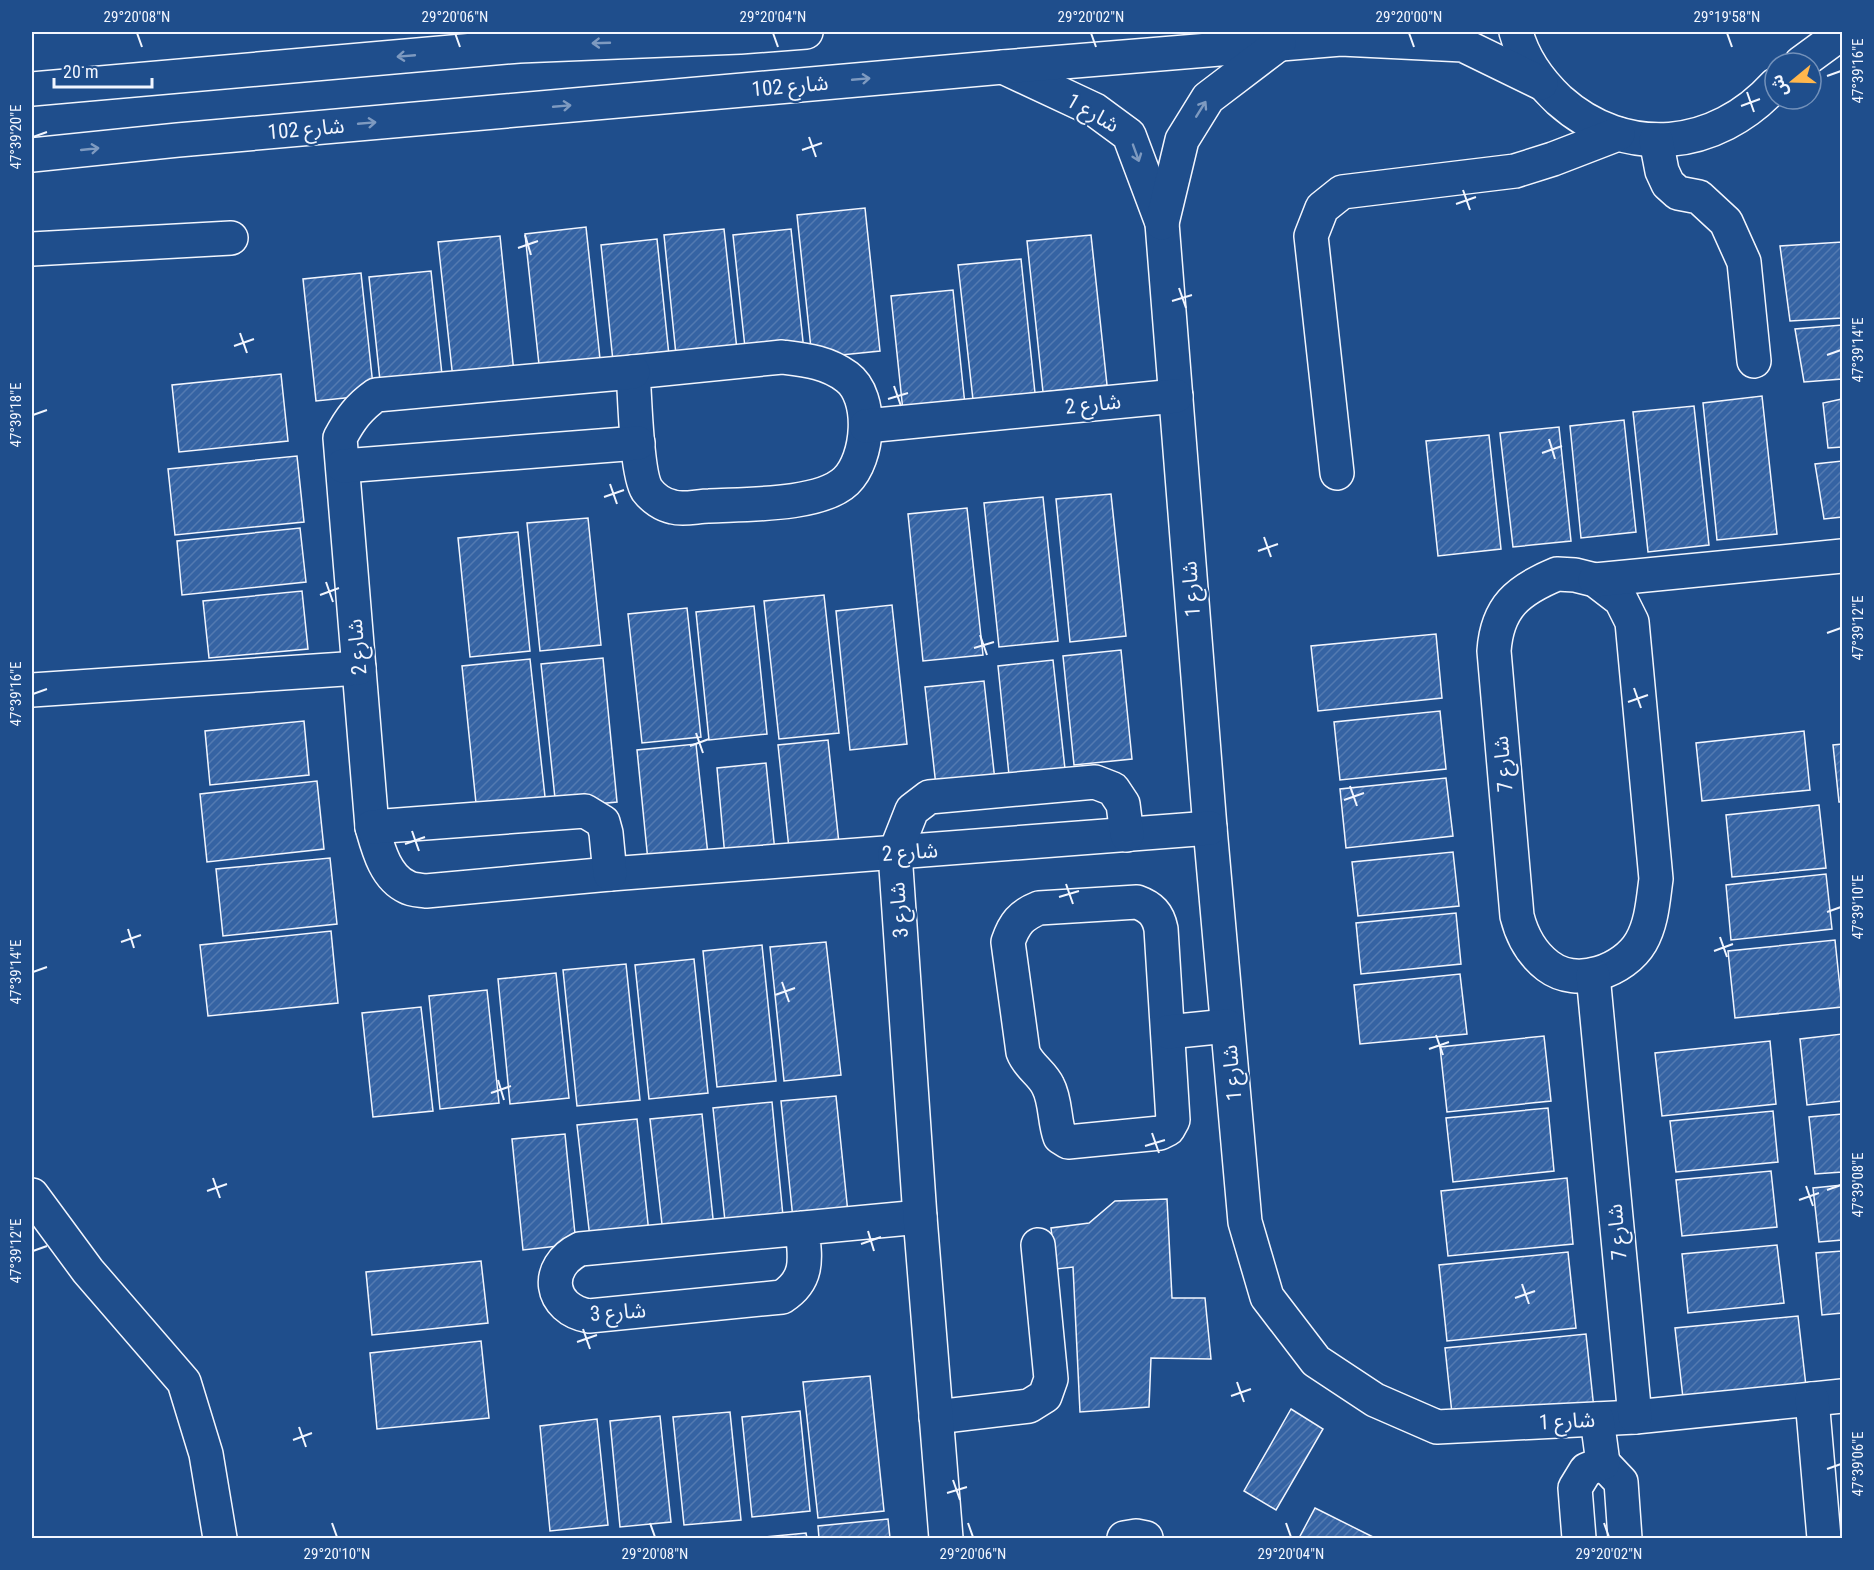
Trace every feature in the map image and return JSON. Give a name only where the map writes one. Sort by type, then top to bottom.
[{"type":"street","points":[[519,46],[549,32]]},
{"type":"street","points":[[32,89],[519,46],[806,32]]},
{"type":"street","points":[[1516,32],[1520,47],[1541,83],[1576,114],[1618,134],[1656,140],[1692,137],[1728,124],[1763,98]]},
{"type":"street","points":[[1795,51],[1803,32]]},
{"type":"street","points":[[1817,51],[1842,33]]},
{"type":"street","name":"شارع 102","points":[[32,155],[178,140],[1341,39],[1463,45],[1541,83]]},
{"type":"street","name":"شارع 1","points":[[1162,223],[1182,140],[1208,98],[1279,44]]},
{"type":"street","name":"شارع 1","points":[[1003,67],[1095,110],[1129,135],[1162,223],[1210,828],[1245,1222],[1267,1297],[1316,1361],[1376,1400],[1437,1427],[1635,1417],[1827,1397]]},
{"type":"street","points":[[1337,472],[1311,236],[1322,208],[1342,192],[1515,171],[1618,134]]},
{"type":"street","points":[[1656,140],[1662,171],[1668,184],[1678,193],[1699,197],[1726,222],[1744,262],[1754,361]]},
{"type":"street","points":[[32,249],[231,238]]},
{"type":"street","name":"شارع 2","points":[[633,372],[638,444],[646,488],[657,500],[673,508],[767,503],[814,497],[832,491],[847,481],[857,466],[864,447],[866,426],[860,395],[848,378],[818,361],[782,357],[376,395],[360,406],[340,438],[372,827],[385,863],[394,877],[408,888],[426,891],[610,874],[895,854],[1210,828]]},
{"type":"street","name":"شارع 2","points":[[866,426],[1176,396]]},
{"type":"street","points":[[343,466],[638,444]]},
{"type":"street","name":"شارع 7","points":[[1595,580],[1621,600],[1632,622],[1656,879],[1652,913],[1641,942],[1629,957],[1611,969],[1593,975],[1565,974],[1549,967],[1532,950],[1522,935],[1517,916],[1494,651],[1495,631],[1506,610],[1523,591],[1557,574],[1575,575],[1595,580],[1842,556]]},
{"type":"street","points":[[32,690],[359,668]]},
{"type":"street","points":[[895,854],[912,810],[929,797],[1095,782],[1113,789],[1123,804],[1126,835]]},
{"type":"street","points":[[372,827],[585,811],[603,822],[610,874]]},
{"type":"street","name":"شارع 3","points":[[895,854],[920,1217],[946,1539]]},
{"type":"street","points":[[1137,902],[1151,908],[1156,914],[1161,929],[1168,1032],[1174,1111],[1173,1120],[1168,1129],[1160,1133],[1064,1141],[1058,1132],[1048,1084],[1043,1076],[1030,1065],[1023,1052],[1008,942],[1019,919],[1039,908],[1137,902]]},
{"type":"street","name":"شارع 7","points":[[1593,975],[1635,1417]]},
{"type":"street","points":[[1168,1032],[1227,1026]]},
{"type":"street","points":[[32,1195],[88,1271],[184,1382],[206,1454],[220,1539]]},
{"type":"street","name":"شارع 3","points":[[802,1228],[805,1262],[801,1277],[793,1290],[782,1296],[589,1316],[577,1314],[568,1308],[557,1291],[555,1281],[561,1262],[580,1249],[802,1228],[920,1217]]},
{"type":"street","points":[[936,1417],[1029,1406],[1045,1396],[1051,1379],[1038,1245]]},
{"type":"street","points":[[1827,1397],[1830,1522]]},
{"type":"street","points":[[1597,1419],[1603,1462],[1621,1482],[1624,1539]]},
{"type":"street","points":[[1579,1539],[1575,1488],[1586,1470],[1603,1462]]},
{"type":"street","points":[[1124,1539],[1136,1536],[1146,1539]]},
{"type":"building","points":[[865,208],[880,351],[812,358],[797,215]]},
{"type":"building","points":[[586,227],[601,368],[540,374],[525,234]]},
{"type":"building","points":[[724,229],[738,359],[677,365],[664,235]]},
{"type":"building","points":[[791,229],[804,351],[746,357],[733,235]]},
{"type":"building","points":[[1091,235],[1107,385],[1043,392],[1027,241]]},
{"type":"building","points":[[500,236],[514,373],[453,379],[438,242]]},
{"type":"building","points":[[657,239],[670,365],[614,371],[601,245]]},
{"type":"building","points":[[1842,242],[1842,318],[1790,321],[1780,246]]},
{"type":"building","points":[[1021,259],[1035,393],[973,400],[958,265]]},
{"type":"building","points":[[431,271],[443,384],[381,390],[369,277]]},
{"type":"building","points":[[361,273],[374,395],[316,401],[303,279]]},
{"type":"building","points":[[953,290],[965,405],[903,411],[891,296]]},
{"type":"building","points":[[1842,325],[1842,379],[1804,382],[1795,329]]},
{"type":"building","points":[[281,374],[288,441],[179,452],[172,385]]},
{"type":"building","points":[[1762,396],[1777,534],[1717,540],[1703,403]]},
{"type":"building","points":[[1842,399],[1842,447],[1828,448],[1823,403]]},
{"type":"building","points":[[1694,406],[1709,545],[1648,552],[1633,412]]},
{"type":"building","points":[[1624,420],[1636,532],[1581,538],[1570,426]]},
{"type":"building","points":[[1559,427],[1571,541],[1513,547],[1500,433]]},
{"type":"building","points":[[1489,435],[1501,549],[1438,556],[1426,441]]},
{"type":"building","points":[[297,456],[304,522],[175,535],[168,469]]},
{"type":"building","points":[[1842,461],[1842,517],[1824,519],[1815,464]]},
{"type":"building","points":[[1111,494],[1126,636],[1070,642],[1056,499]]},
{"type":"building","points":[[1043,497],[1058,641],[999,647],[984,503]]},
{"type":"building","points":[[967,508],[983,655],[923,661],[908,514]]},
{"type":"building","points":[[588,518],[601,645],[540,651],[527,523]]},
{"type":"building","points":[[300,528],[306,582],[182,595],[177,541]]},
{"type":"building","points":[[518,532],[530,651],[470,657],[458,538]]},
{"type":"building","points":[[302,591],[308,649],[209,658],[203,601]]},
{"type":"building","points":[[824,595],[839,733],[779,739],[764,601]]},
{"type":"building","points":[[892,605],[907,744],[850,750],[836,611]]},
{"type":"building","points":[[754,606],[767,734],[709,740],[696,612]]},
{"type":"building","points":[[687,608],[701,737],[642,743],[628,614]]},
{"type":"building","points":[[1436,634],[1442,698],[1318,711],[1311,646]]},
{"type":"building","points":[[1121,650],[1132,759],[1074,765],[1063,656]]},
{"type":"building","points":[[603,658],[617,802],[556,808],[541,664]]},
{"type":"building","points":[[530,659],[546,806],[477,813],[462,666]]},
{"type":"building","points":[[1053,660],[1065,769],[1009,775],[998,666]]},
{"type":"building","points":[[984,681],[996,790],[937,795],[925,687]]},
{"type":"building","points":[[1440,711],[1446,769],[1340,780],[1334,722]]},
{"type":"building","points":[[304,721],[309,775],[210,785],[205,731]]},
{"type":"building","points":[[1804,731],[1810,790],[1702,801],[1696,743]]},
{"type":"building","points":[[828,740],[840,853],[790,858],[778,745]]},
{"type":"building","points":[[696,744],[708,855],[648,861],[637,750]]},
{"type":"building","points":[[1842,744],[1842,802],[1839,802],[1833,745]]},
{"type":"building","points":[[766,763],[775,852],[725,857],[717,768]]},
{"type":"building","points":[[1446,778],[1453,836],[1346,848],[1340,789]]},
{"type":"building","points":[[317,781],[324,849],[207,862],[200,794]]},
{"type":"building","points":[[1819,805],[1826,868],[1732,877],[1726,815]]},
{"type":"building","points":[[1453,852],[1459,906],[1358,916],[1352,862]]},
{"type":"building","points":[[330,858],[337,924],[223,936],[216,869]]},
{"type":"building","points":[[1826,874],[1832,929],[1731,940],[1726,885]]},
{"type":"building","points":[[1456,913],[1461,964],[1361,974],[1356,923]]},
{"type":"building","points":[[331,931],[338,1003],[208,1016],[200,945]]},
{"type":"building","points":[[1835,940],[1842,1007],[1735,1018],[1728,951]]},
{"type":"building","points":[[826,942],[841,1075],[784,1081],[770,947]]},
{"type":"building","points":[[762,945],[776,1081],[717,1087],[703,951]]},
{"type":"building","points":[[694,959],[708,1093],[649,1099],[635,965]]},
{"type":"building","points":[[626,964],[640,1100],[577,1106],[563,970]]},
{"type":"building","points":[[556,973],[569,1098],[510,1104],[498,979]]},
{"type":"building","points":[[1460,974],[1467,1034],[1360,1044],[1354,985]]},
{"type":"building","points":[[487,990],[499,1103],[440,1109],[429,996]]},
{"type":"building","points":[[421,1007],[433,1111],[373,1117],[362,1013]]},
{"type":"building","points":[[1842,1034],[1842,1101],[1807,1105],[1800,1039]]},
{"type":"building","points":[[1544,1036],[1551,1101],[1447,1112],[1440,1047]]},
{"type":"building","points":[[1770,1041],[1776,1104],[1662,1116],[1655,1053]]},
{"type":"building","points":[[836,1096],[848,1213],[793,1219],[781,1101]]},
{"type":"building","points":[[772,1102],[783,1216],[725,1221],[713,1108]]},
{"type":"building","points":[[1548,1108],[1554,1171],[1453,1182],[1446,1118]]},
{"type":"building","points":[[1773,1111],[1778,1162],[1676,1172],[1670,1121]]},
{"type":"building","points":[[702,1114],[714,1228],[663,1233],[650,1119]]},
{"type":"building","points":[[1842,1114],[1842,1172],[1815,1174],[1809,1117]]},
{"type":"building","points":[[637,1119],[649,1233],[590,1238],[577,1125]]},
{"type":"building","points":[[565,1134],[576,1244],[523,1250],[512,1139]]},
{"type":"building","points":[[1771,1171],[1777,1227],[1682,1236],[1676,1180]]},
{"type":"building","points":[[1567,1178],[1573,1244],[1448,1256],[1441,1191]]},
{"type":"building","points":[[1842,1185],[1842,1240],[1819,1242],[1813,1188]]},
{"type":"building","points":[[1167,1199],[1172,1298],[1205,1298],[1211,1359],[1151,1358],[1149,1407],[1080,1412],[1073,1267],[1056,1269],[1051,1228],[1089,1223],[1115,1201]]},
{"type":"building","points":[[1777,1245],[1784,1303],[1688,1313],[1682,1254]]},
{"type":"building","points":[[1842,1251],[1842,1313],[1822,1315],[1816,1253]]},
{"type":"building","points":[[1568,1252],[1576,1328],[1447,1341],[1439,1265]]},
{"type":"building","points":[[481,1261],[488,1323],[372,1335],[366,1272]]},
{"type":"building","points":[[1798,1316],[1806,1386],[1683,1398],[1675,1328]]},
{"type":"building","points":[[1586,1334],[1594,1409],[1453,1423],[1445,1348]]},
{"type":"building","points":[[481,1341],[489,1418],[377,1429],[370,1353]]},
{"type":"building","points":[[870,1376],[884,1511],[818,1518],[803,1382]]},
{"type":"building","points":[[1291,1409],[1323,1429],[1276,1510],[1244,1491]]},
{"type":"building","points":[[800,1411],[810,1511],[752,1517],[742,1417]]},
{"type":"building","points":[[730,1412],[741,1520],[684,1525],[673,1417]]},
{"type":"building","points":[[660,1416],[671,1522],[620,1527],[610,1421]]},
{"type":"building","points":[[597,1419],[608,1525],[550,1531],[540,1426]]},
{"type":"building","points":[[1315,1508],[1375,1538],[1299,1538]]},
{"type":"building","points":[[888,1519],[890,1538],[819,1538],[818,1526]]},
{"type":"building","points":[[806,1533],[807,1538],[753,1538]]}]
